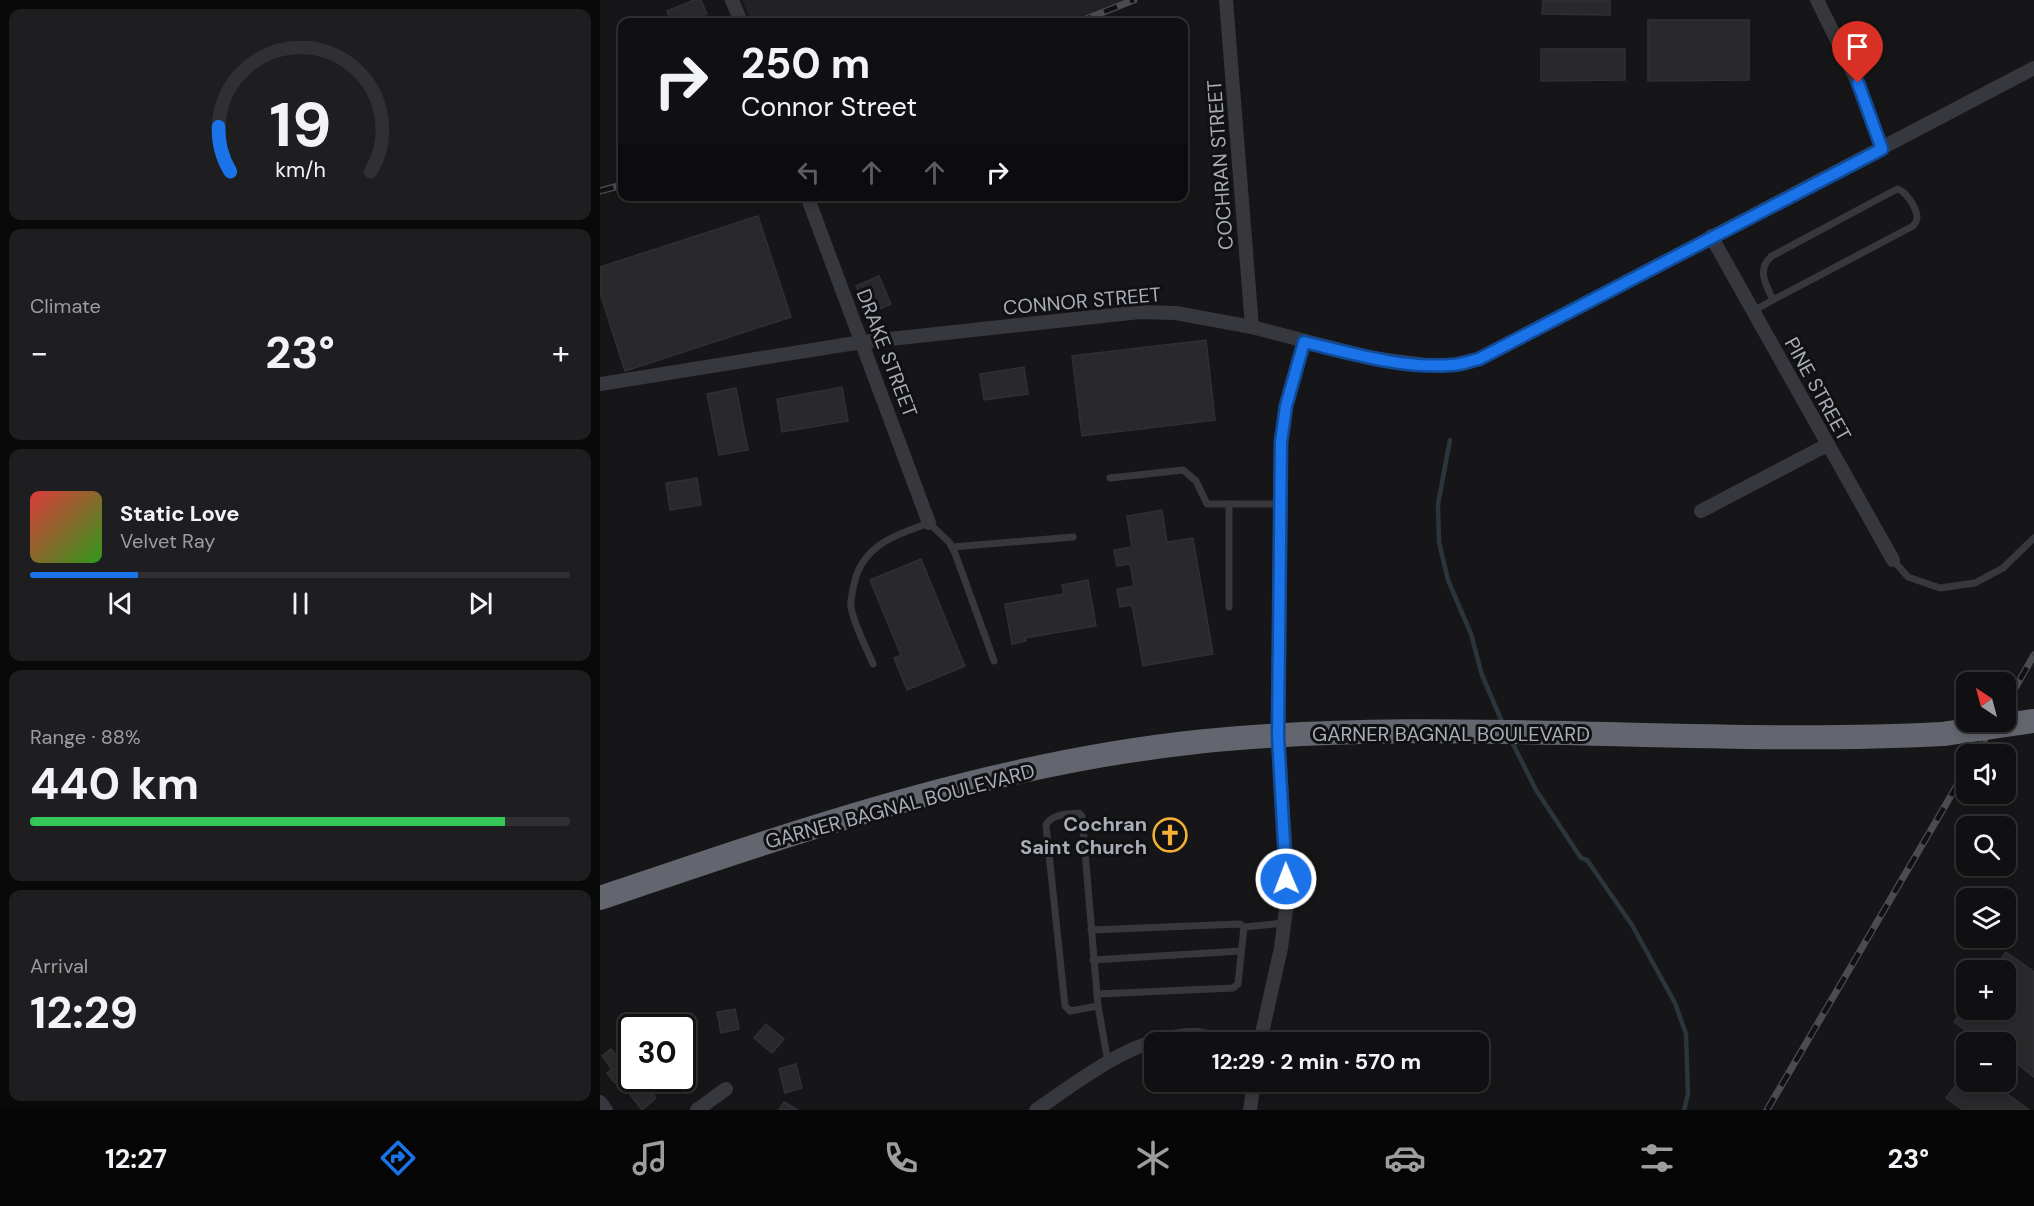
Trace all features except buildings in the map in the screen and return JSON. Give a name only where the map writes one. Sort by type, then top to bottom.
[{"type":"highway","name":"GARNER BAGNAL BOULEVARD","points":[[600,898],[785,835],[963,784],[1116,753],[1197,742],[1365,732],[1495,731],[1812,738],[1942,734],[2034,721]]},
{"type":"street","points":[[732,0],[739,18]]},
{"type":"street","name":"COCHRAN STREET","points":[[1226,0],[1252,327]]},
{"type":"street","points":[[1817,0],[1858,83],[1882,149]]},
{"type":"street","name":"CONNOR STREET","points":[[600,384],[862,342],[1140,312],[1176,313],[1252,327],[1371,358],[1426,366],[1453,365],[1479,359],[2034,68]]},
{"type":"street","name":"DRAKE STREET","points":[[809,201],[929,523]]},
{"type":"street","name":"PINE STREET","points":[[1712,236],[1893,560]]},
{"type":"street","points":[[1262,1032],[1281,948],[1287,902],[1278,736],[1281,442],[1286,406],[1304,342]]},
{"type":"street","points":[[1701,511],[1827,445]]},
{"type":"street","points":[[1036,1110],[1108,1062],[1144,1045]]},
{"type":"street","points":[[697,1110],[726,1089]]},
{"type":"street","points":[[1250,1110],[1253,1092]]},
{"type":"street","points":[[600,1102],[606,1110]]},
{"type":"lane","points":[[1753,311],[1913,226],[1917,214],[1905,192],[1897,189],[1772,255],[1766,262],[1762,278],[1773,300]]},
{"type":"lane","points":[[1110,478],[1183,470],[1196,481],[1207,504],[1281,504]]},
{"type":"lane","points":[[1229,504],[1229,607]]},
{"type":"lane","points":[[873,664],[850,606],[855,578],[864,560],[877,545],[893,536],[929,523],[952,547],[994,661]]},
{"type":"lane","points":[[952,547],[1073,537]]},
{"type":"lane","points":[[1893,560],[1908,577],[1940,588],[1975,583],[2003,568],[2034,538]]},
{"type":"lane","points":[[1098,1006],[1070,1011],[1065,1006],[1046,825],[1052,818],[1070,814],[1079,813],[1082,816],[1093,960],[1108,1062]]},
{"type":"lane","points":[[1091,930],[1240,924],[1244,927],[1284,922]]},
{"type":"lane","points":[[1098,994],[1233,988],[1238,984],[1244,927]]},
{"type":"lane","points":[[1093,960],[1241,951]]},
{"type":"shaded area","points":[[742,0],[1124,0],[1077,18],[749,18]]},
{"type":"waterway","points":[[1450,440],[1438,504],[1439,542],[1448,580],[1471,634],[1482,675],[1503,724]]},
{"type":"waterway","points":[[1511,740],[1536,790],[1581,858],[1587,860],[1632,925],[1675,1003],[1686,1034],[1688,1094],[1684,1110]]},
{"type":"railway","points":[[1088,18],[1134,0]]},
{"type":"railway","points":[[600,191],[618,186]]},
{"type":"railway","points":[[2016,686],[2034,655]]},
{"type":"railway","points":[[1982,744],[1989,732]]},
{"type":"railway","points":[[1767,1110],[1956,787]]},
{"type":"place","name":"Cochran Saint Church","points":[[1170,835]]},
{"type":"route","points":[[1286,879],[1278,736],[1281,442],[1286,406],[1304,342],[1371,358],[1426,366],[1453,365],[1479,359],[1882,149],[1858,83]]}]
